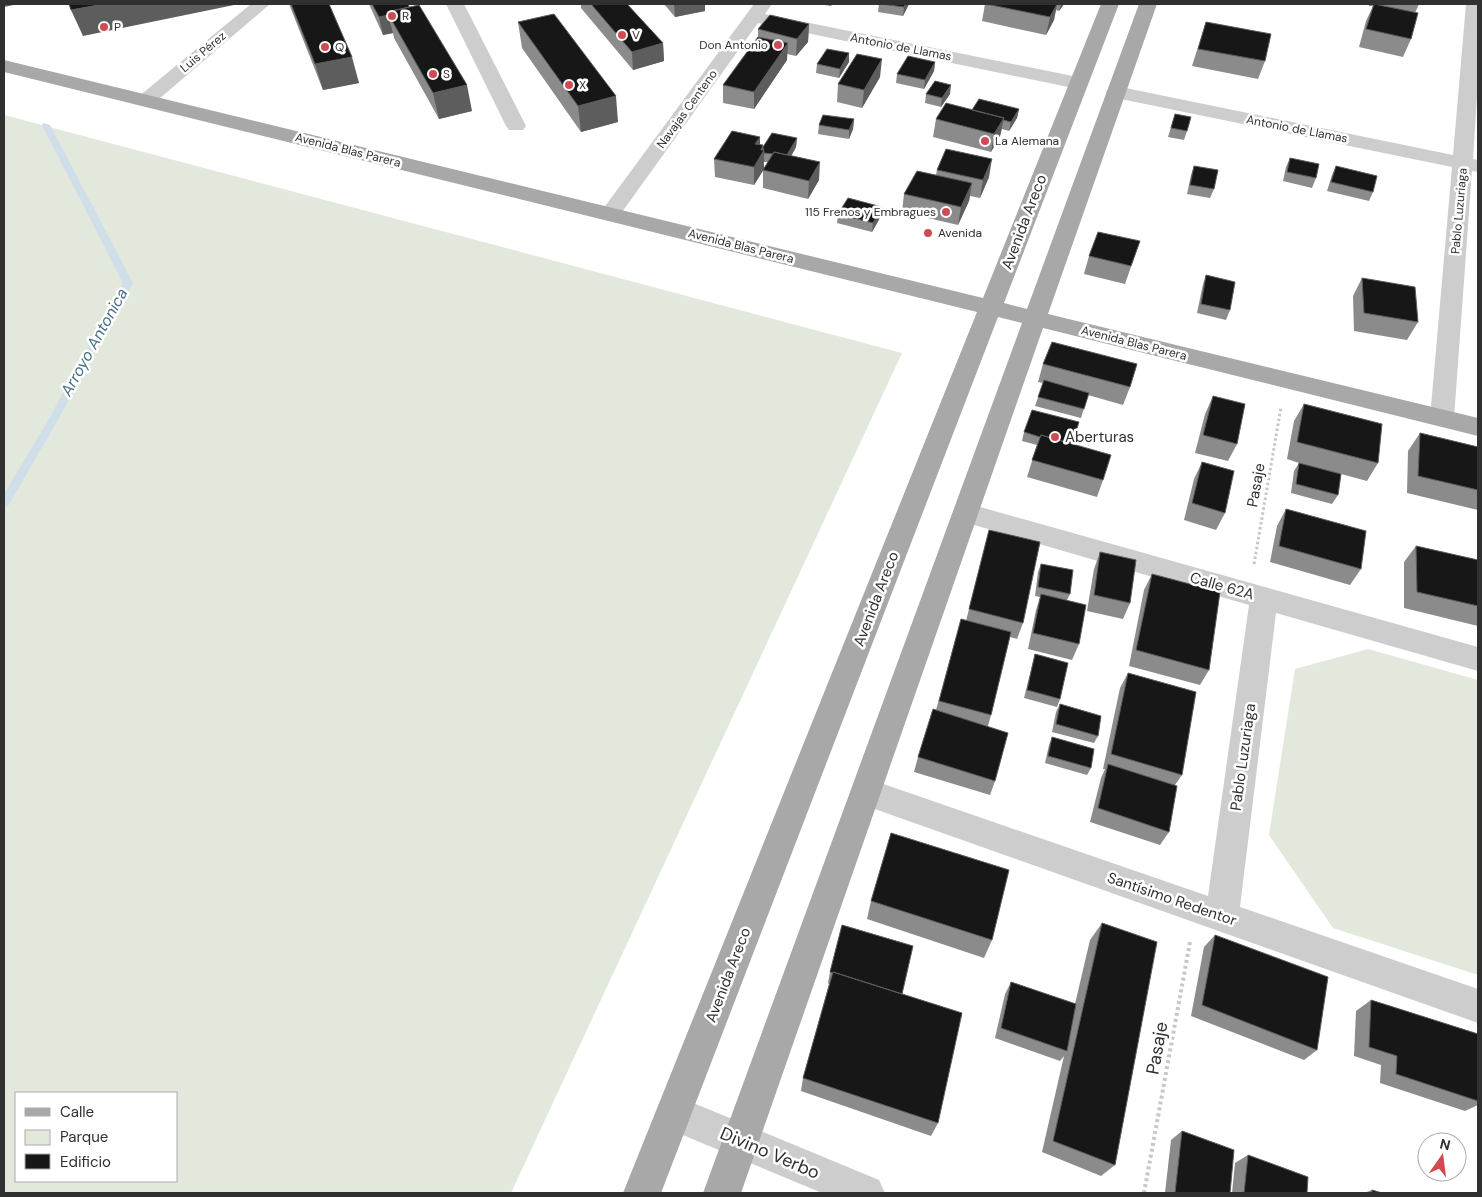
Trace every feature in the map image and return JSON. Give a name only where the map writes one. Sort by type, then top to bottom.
[{"type":"main road","name":"Avenida Areco","points":[[642,1193],[1110,4]]},
{"type":"main road","points":[[722,1193],[1148,4]]},
{"type":"main road","name":"Avenida Blas Parera","points":[[4,66],[1478,427]]},
{"type":"street","name":"Luis Pérez","points":[[145,101],[261,4]]},
{"type":"street","points":[[455,4],[516,126]]},
{"type":"street","name":"Pablo Luzuriaga","points":[[1442,418],[1470,164],[1475,4]]},
{"type":"street","name":"Antonio de Llamas","points":[[758,10],[1078,83]]},
{"type":"street","name":"Navajas Centeno","points":[[610,214],[758,10]]},
{"type":"street","name":"Antonio de Llamas","points":[[1116,92],[1470,164]]},
{"type":"street","name":"Calle 62A","points":[[966,513],[1478,659]]},
{"type":"street","name":"Pablo Luzuriaga","points":[[1209,911],[1257,596]]},
{"type":"street","name":"Santísimo Redentor","points":[[866,792],[1478,1006]]},
{"type":"street","name":"Divino Verbo","points":[[674,1113],[866,1193]]},
{"type":"path","name":"Pasaje","points":[[1257,596],[1285,380]]},
{"type":"path","name":"Pasaje","points":[[1144,1193],[1209,911]]},
{"type":"green space","points":[[4,115],[902,353],[511,1193],[4,1193]]},
{"type":"green space","points":[[1368,649],[1478,680],[1478,975],[1333,928],[1269,835],[1295,669]]},
{"type":"building","points":[[69,4],[104,4],[71,10]]},
{"type":"building","name":"Q","points":[[291,4],[329,4],[352,57],[315,64]]},
{"type":"building","points":[[372,4],[408,4],[409,7],[387,12],[388,15],[379,17]]},
{"type":"building","points":[[591,4],[627,4],[663,43],[632,52]]},
{"type":"building","points":[[881,4],[905,4],[904,7]]},
{"type":"building","points":[[986,4],[1057,4],[1050,17]]},
{"type":"building","points":[[1374,4],[1418,13],[1411,39],[1366,29]]},
{"type":"building","points":[[419,5],[467,85],[433,93],[387,12]]},
{"type":"building","points":[[554,14],[616,96],[578,106],[518,22]]},
{"type":"building","points":[[770,15],[809,24],[797,39],[758,29]]},
{"type":"building","points":[[1206,22],[1271,34],[1265,61],[1198,49]]},
{"type":"building","points":[[758,37],[788,43],[754,92],[723,85]]},
{"type":"building","points":[[827,49],[849,53],[840,69],[817,64]]},
{"type":"building","points":[[857,54],[882,59],[864,90],[838,84]]},
{"type":"building","points":[[908,56],[935,62],[925,80],[897,74]]},
{"type":"building","points":[[935,81],[951,85],[942,98],[926,94]]},
{"type":"building","points":[[979,99],[1019,109],[1011,122],[1003,120],[1004,118],[972,110]]},
{"type":"building","points":[[946,103],[1004,118],[994,134],[936,119]]},
{"type":"building","points":[[1175,114],[1191,117],[1187,131],[1171,128]]},
{"type":"building","points":[[823,115],[854,119],[849,130],[819,125]]},
{"type":"building","points":[[732,131],[760,137],[755,144],[763,145],[761,150],[764,150],[754,167],[714,159]]},
{"type":"building","points":[[772,133],[797,138],[787,155],[774,152],[773,154],[764,153],[763,147]]},
{"type":"building","points":[[946,149],[992,159],[983,180],[937,170]]},
{"type":"building","points":[[774,152],[820,162],[809,181],[763,170]]},
{"type":"building","points":[[1290,158],[1319,164],[1316,178],[1287,172]]},
{"type":"building","points":[[1194,166],[1218,170],[1214,189],[1190,185]]},
{"type":"building","points":[[1336,166],[1377,176],[1373,192],[1331,182]]},
{"type":"building","points":[[917,171],[972,183],[961,207],[904,194]]},
{"type":"building","points":[[848,198],[882,207],[873,223],[838,214]]},
{"type":"building","points":[[1098,232],[1140,241],[1131,266],[1089,256]]},
{"type":"building","points":[[1206,275],[1235,282],[1230,310],[1201,304]]},
{"type":"building","points":[[1362,278],[1415,287],[1418,322],[1364,313]]},
{"type":"building","points":[[1052,342],[1137,364],[1130,387],[1043,364]]},
{"type":"building","points":[[1044,380],[1089,393],[1084,409],[1038,397]]},
{"type":"building","points":[[1213,396],[1245,404],[1237,444],[1203,435]]},
{"type":"building","points":[[1304,404],[1382,424],[1378,463],[1297,442]]},
{"type":"building","points":[[1032,410],[1079,422],[1072,444],[1024,432]]},
{"type":"building","points":[[1420,433],[1478,447],[1478,490],[1418,476]]},
{"type":"building","points":[[1041,435],[1111,455],[1103,480],[1032,460]]},
{"type":"building","points":[[1202,462],[1234,471],[1225,513],[1192,503]]},
{"type":"building","points":[[1299,463],[1341,474],[1338,495],[1296,484]]},
{"type":"building","points":[[1286,509],[1366,531],[1361,569],[1279,546]]},
{"type":"building","points":[[989,530],[1040,542],[1023,623],[969,609]]},
{"type":"building","points":[[1416,546],[1478,560],[1478,606],[1417,592]]},
{"type":"building","points":[[1100,552],[1136,560],[1130,603],[1094,595]]},
{"type":"building","points":[[1041,564],[1073,570],[1070,594],[1038,587]]},
{"type":"building","points":[[1152,574],[1220,592],[1209,670],[1136,650]]},
{"type":"building","points":[[1041,594],[1086,605],[1079,644],[1033,633]]},
{"type":"building","points":[[961,619],[1011,632],[991,715],[939,701]]},
{"type":"building","points":[[1035,654],[1068,663],[1060,699],[1027,690]]},
{"type":"building","points":[[1128,673],[1196,692],[1182,775],[1111,754]]},
{"type":"building","points":[[1060,704],[1101,716],[1098,736],[1056,724]]},
{"type":"building","points":[[933,709],[1008,733],[995,781],[918,757]]},
{"type":"building","points":[[1052,737],[1094,749],[1091,768],[1048,756]]},
{"type":"building","points":[[1108,764],[1177,786],[1169,832],[1098,808]]},
{"type":"building","points":[[891,833],[1009,870],[992,940],[871,901]]},
{"type":"building","points":[[1102,923],[1157,942],[1115,1165],[1053,1141]]},
{"type":"building","points":[[842,925],[913,946],[902,994],[830,972]]},
{"type":"building","points":[[1215,935],[1328,977],[1317,1050],[1202,1005]]},
{"type":"building","points":[[833,972],[962,1013],[938,1123],[803,1078]]},
{"type":"building","points":[[1011,982],[1076,1004],[1067,1051],[1001,1028]]},
{"type":"building","points":[[1371,1000],[1478,1034],[1478,1101],[1396,1074],[1397,1056],[1369,1047]]},
{"type":"building","points":[[1182,1131],[1234,1150],[1230,1193],[1175,1193]]},
{"type":"building","points":[[1248,1155],[1308,1177],[1307,1193],[1244,1193]]},
{"type":"waterway","name":"Arroyo Antonica","points":[[4,503],[50,425],[128,283],[46,125]]},
{"type":"place","name":"R","points":[[392,16]]},
{"type":"place","name":"P","points":[[104,27]]},
{"type":"place","name":"V","points":[[622,35]]},
{"type":"place","name":"Don Antonio","points":[[778,45]]},
{"type":"place","name":"Q","points":[[325,47]]},
{"type":"place","name":"S","points":[[433,74]]},
{"type":"place","name":"X","points":[[569,85]]},
{"type":"place","name":"La Alemana","points":[[985,141]]},
{"type":"place","name":"115 Frenos y Embragues","points":[[946,212]]},
{"type":"place","name":"Avenida","points":[[928,233]]},
{"type":"place","name":"Aberturas","points":[[1055,437]]}]
